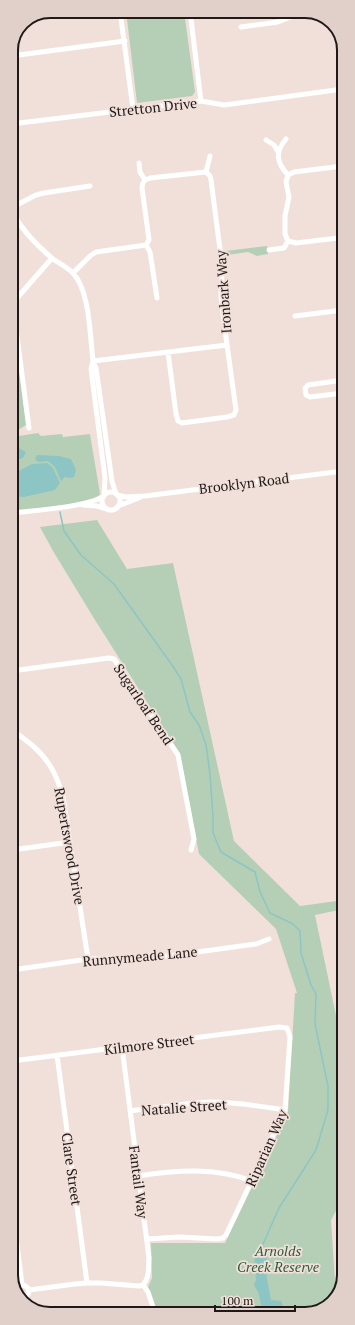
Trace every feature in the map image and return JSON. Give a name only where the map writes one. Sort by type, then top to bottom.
[{"type":"street","points":[[121,18],[133,109]]},
{"type":"street","points":[[191,18],[201,101]]},
{"type":"street","points":[[241,27],[278,22],[288,18]]},
{"type":"street","points":[[18,55],[125,41]]},
{"type":"street","name":"Stretton Drive","points":[[18,123],[201,101],[224,104],[337,90]]},
{"type":"street","points":[[278,152],[280,146],[286,139]]},
{"type":"street","points":[[266,140],[274,145],[278,152],[280,165],[288,175]]},
{"type":"street","points":[[146,245],[149,240],[142,184],[145,180],[150,178],[206,172],[210,156]]},
{"type":"street","points":[[139,163],[140,172],[145,180]]},
{"type":"street","points":[[337,167],[294,172],[288,175],[286,182],[289,197],[285,216],[285,234],[288,241],[296,244],[337,238]]},
{"type":"street","name":"Ironbark Way","points":[[93,362],[227,345],[221,297],[222,265],[210,176],[206,172]]},
{"type":"street","points":[[18,205],[36,195],[90,186]]},
{"type":"street","points":[[18,223],[29,237],[52,258],[73,273],[84,294],[87,305],[93,362],[96,368],[114,487],[120,502],[114,509],[97,506],[76,505]]},
{"type":"street","points":[[269,250],[284,248],[288,241]]},
{"type":"street","points":[[73,273],[96,252],[146,245]]},
{"type":"street","points":[[146,245],[150,252],[157,298]]},
{"type":"street","points":[[18,297],[52,258]]},
{"type":"street","points":[[295,316],[337,311]]},
{"type":"street","points":[[18,344],[29,428]]},
{"type":"street","points":[[168,352],[176,414],[178,421],[182,423],[234,415],[236,410],[227,345]]},
{"type":"street","points":[[93,362],[91,369],[105,478],[103,504],[109,509]]},
{"type":"street","points":[[337,381],[308,385],[305,388],[306,395],[310,397],[337,394]]},
{"type":"street","name":"Brooklyn Road","points":[[117,494],[126,496],[145,496],[337,472]]},
{"type":"street","points":[[18,512],[76,505],[90,502],[108,493],[117,494]]},
{"type":"street","name":"Brooklyn Road","points":[[118,506],[145,496]]},
{"type":"street","name":"Sugarloaf Bend","points":[[18,670],[109,658],[114,659],[178,755],[194,839],[191,850]]},
{"type":"street","name":"Rupertswood Drive","points":[[18,734],[46,760],[58,778],[64,797],[88,959]]},
{"type":"street","points":[[18,849],[70,842]]},
{"type":"street","name":"Runnymeade Lane","points":[[18,969],[88,959],[168,956],[256,944],[268,939]]},
{"type":"street","name":"Kilmore Street","points":[[18,1060],[279,1027],[287,1028]]},
{"type":"street","name":"Riparian Way","points":[[147,1239],[179,1237],[217,1239],[223,1238],[226,1235],[285,1110],[290,1037],[287,1028]]},
{"type":"street","name":"Fantail Way","points":[[122,1047],[147,1239],[148,1275],[147,1280],[143,1285]]},
{"type":"street","name":"Clare Street","points":[[57,1056],[87,1283]]},
{"type":"street","name":"Natalie Street","points":[[130,1111],[211,1102],[252,1104],[285,1110]]},
{"type":"street","points":[[138,1176],[197,1171],[240,1176],[252,1181]]},
{"type":"street","points":[[18,1253],[22,1285],[26,1286],[29,1290]]},
{"type":"street","points":[[29,1290],[87,1283],[143,1285],[148,1292],[153,1307]]},
{"type":"street","points":[[25,1295],[28,1294],[29,1290]]},
{"type":"green space","points":[[127,18],[185,18],[195,92],[192,96],[137,103]]},
{"type":"green space","points":[[267,246],[268,254],[257,256],[248,252],[227,255],[226,251]]},
{"type":"green space","points":[[18,361],[26,425],[18,430]]},
{"type":"green space","points":[[18,430],[19,436],[38,433],[41,436],[62,434],[63,437],[90,434],[100,494],[94,501],[18,511]]},
{"type":"green space","name":"Arnolds Creek Reserve","points":[[97,520],[127,569],[173,563],[234,841],[300,906],[337,901],[337,910],[315,915],[337,1020],[337,1209],[331,1220],[335,1284],[329,1296],[317,1305],[305,1307],[156,1307],[148,1287],[152,1278],[151,1243],[225,1243],[288,1112],[295,993],[297,993],[276,929],[199,854],[180,754],[95,620],[40,527]]},
{"type":"water","points":[[18,448],[26,452],[23,458],[18,459]]},
{"type":"water","points":[[37,455],[59,456],[71,459],[76,470],[74,477],[65,477],[61,481],[55,467],[48,461],[39,462],[35,460]]},
{"type":"water","points":[[47,463],[53,468],[60,483],[55,490],[24,497],[18,497],[18,471],[32,464]]},
{"type":"water","points":[[266,1250],[267,1258],[265,1267],[271,1300],[281,1301],[283,1307],[262,1307],[258,1292],[254,1285],[256,1280],[254,1252]]},
{"type":"waterway","points":[[60,512],[64,531],[81,555],[114,584],[181,679],[190,712],[199,725],[206,745],[210,774],[213,833],[221,852],[255,872],[260,892],[270,913],[293,924],[300,931],[301,953],[311,985],[316,994],[315,1024],[328,1086],[328,1110],[316,1150],[279,1208],[260,1251]]}]
